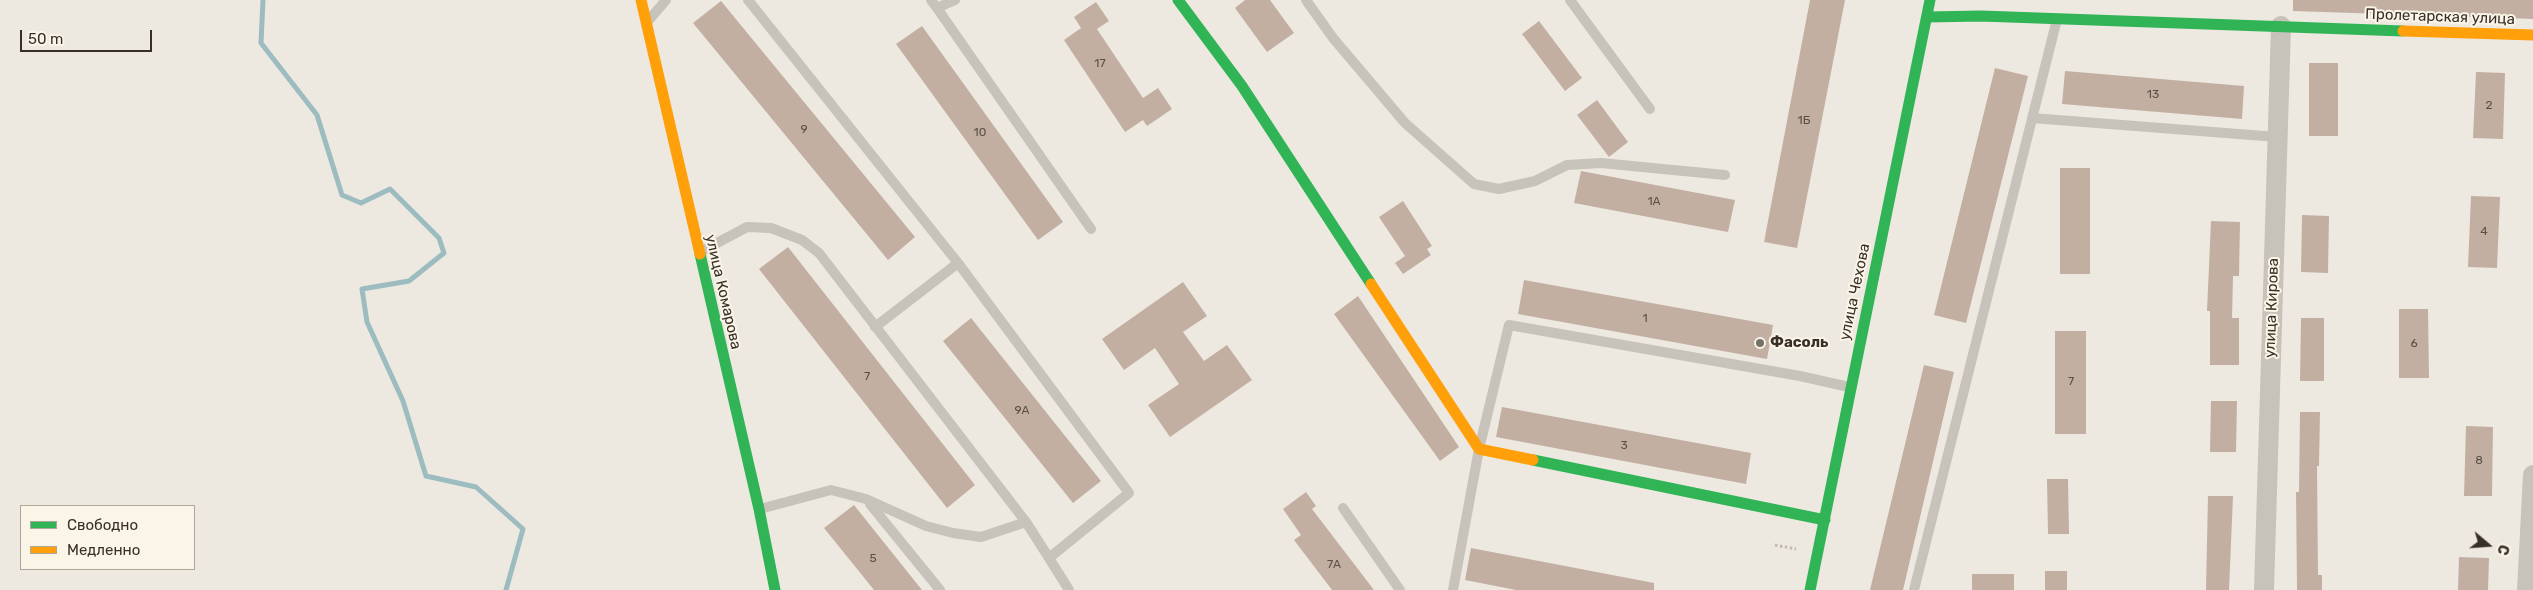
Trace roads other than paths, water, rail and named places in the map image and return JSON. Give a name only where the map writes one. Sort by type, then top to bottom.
[{"type":"street","name":"улица Комарова","points":[[641,0],[698,253],[759,509],[775,590]]},
{"type":"street","points":[[1178,0],[1242,86],[1479,449],[1825,520]]},
{"type":"street","name":"улица Чехова","points":[[1810,590],[1930,0]]},
{"type":"street","name":"Пролетарская улица","points":[[1927,17],[2057,18],[2533,35]]},
{"type":"street","name":"улица Кирова","points":[[2264,590],[2281,26]]},
{"type":"street","points":[[2527,590],[2533,475]]},
{"type":"lane","points":[[647,23],[666,0]]},
{"type":"lane","points":[[748,0],[958,263],[1128,493],[1048,558]]},
{"type":"lane","points":[[955,0],[934,4],[1091,228]]},
{"type":"lane","points":[[1306,0],[1333,38],[1406,123],[1474,184],[1500,189],[1535,182],[1567,165],[1601,163],[1725,175]]},
{"type":"lane","points":[[1570,0],[1650,109]]},
{"type":"lane","points":[[1914,590],[2057,18]]},
{"type":"lane","points":[[2032,118],[2277,138]]},
{"type":"lane","points":[[698,253],[747,227],[771,228],[802,240],[819,254],[1026,522],[1069,590]]},
{"type":"lane","points":[[875,327],[958,263]]},
{"type":"lane","points":[[1453,590],[1479,449],[1509,325],[1800,376],[1851,387]]},
{"type":"lane","points":[[759,509],[831,490],[866,499],[926,526],[962,535],[981,537],[1026,522]]},
{"type":"lane","points":[[866,499],[940,590]]},
{"type":"lane","points":[[1343,508],[1400,590]]},
{"type":"waterway","points":[[263,0],[261,43],[317,115],[342,195],[361,203],[390,189],[439,238],[444,253],[409,281],[362,289],[367,322],[403,401],[426,476],[476,487],[523,529],[506,590]]},
{"type":"place","name":"Фасоль","points":[[1760,343]]}]
